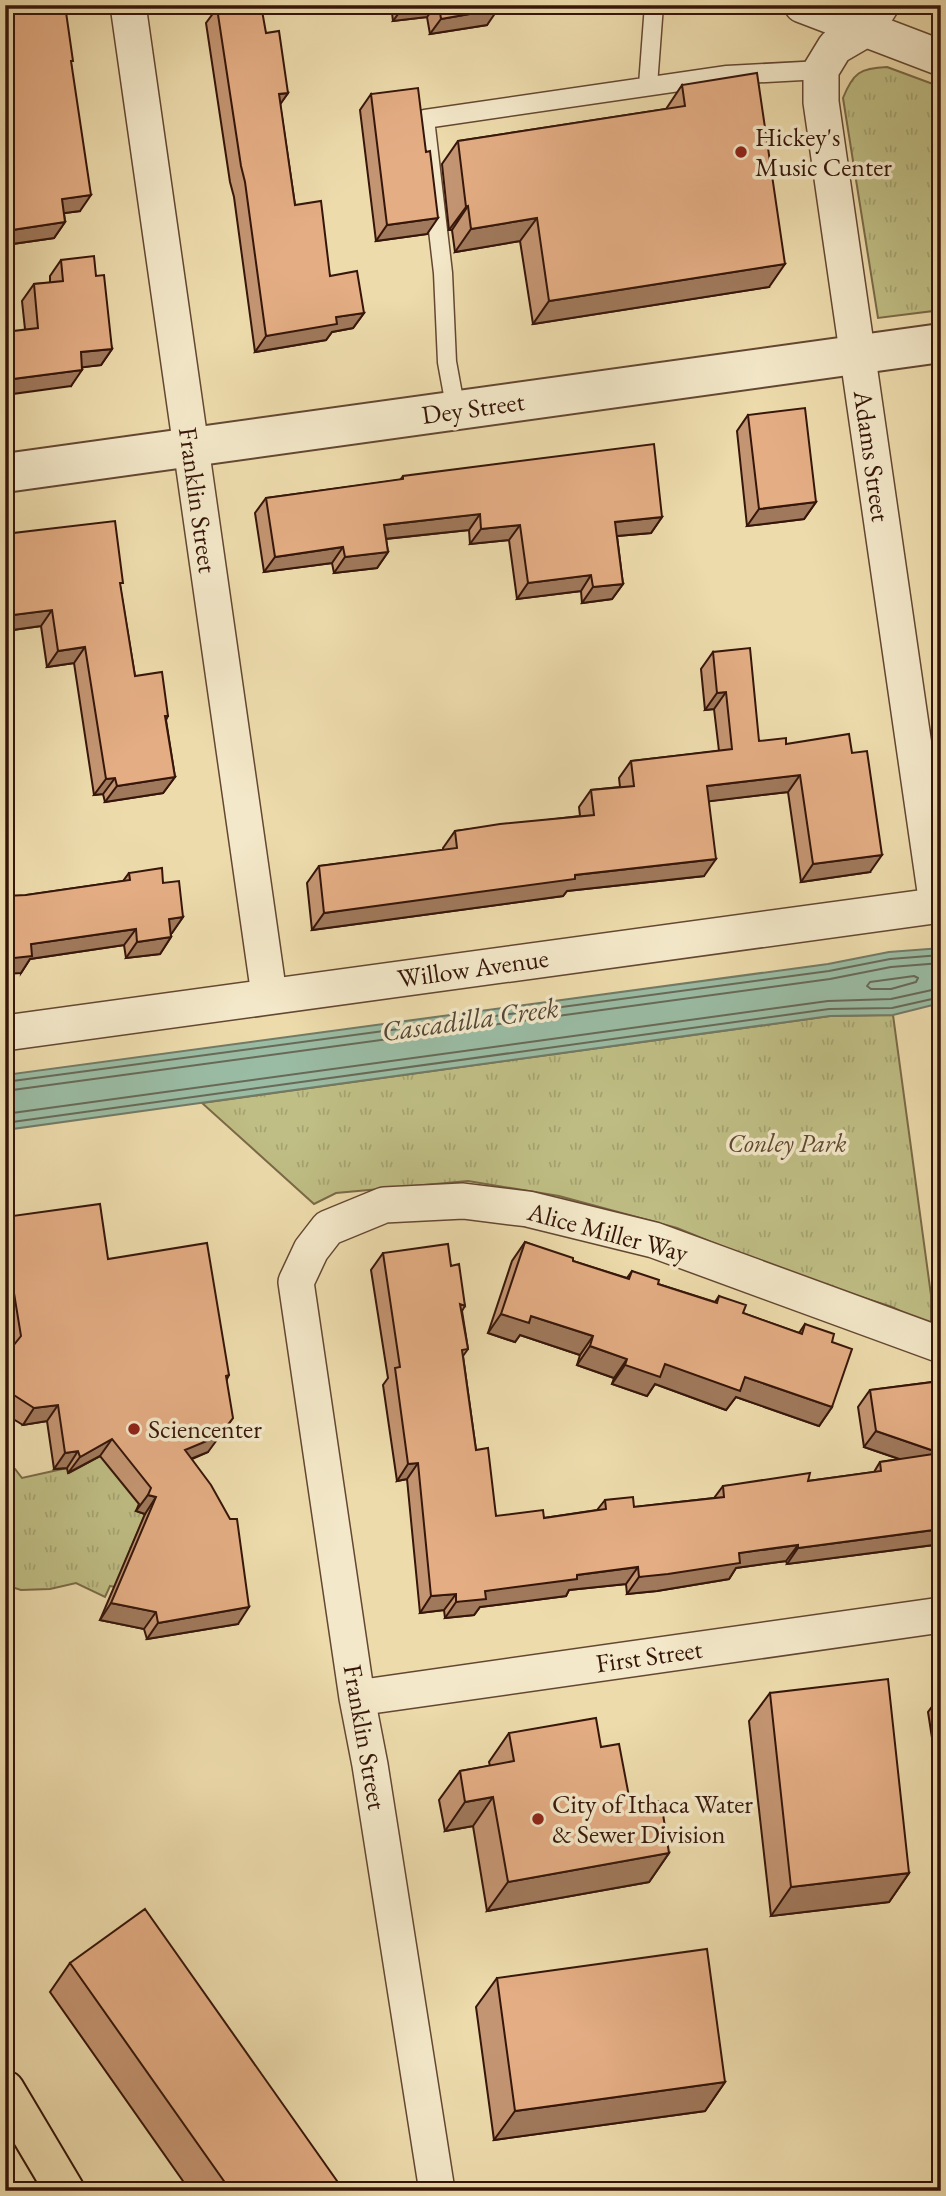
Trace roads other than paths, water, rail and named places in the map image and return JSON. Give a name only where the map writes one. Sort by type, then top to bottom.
[{"type":"highway","points":[[5,2090],[65,2191]]},
{"type":"street","name":"Franklin Street","points":[[128,5],[269,995]]},
{"type":"street","points":[[802,5],[874,17],[941,58]]},
{"type":"street","points":[[821,70],[835,47],[874,17]]},
{"type":"street","name":"Adams Street","points":[[821,70],[821,102],[939,905]]},
{"type":"street","name":"Dey Street","points":[[5,473],[941,343]]},
{"type":"street","name":"Willow Avenue","points":[[5,1033],[939,905]]},
{"type":"street","name":"Alice Miller Way","points":[[296,1282],[311,1250],[328,1228],[384,1205],[463,1201],[528,1209],[654,1240],[941,1345]]},
{"type":"street","name":"Franklin Street","points":[[296,1282],[357,1698],[436,2191]]},
{"type":"street","name":"First Street","points":[[357,1698],[941,1615]]},
{"type":"lane","points":[[648,85],[654,5]]},
{"type":"lane","points":[[456,411],[447,362],[443,273],[425,119],[727,75],[821,70]]},
{"type":"water","name":"Cascadilla Creek","points":[[941,948],[941,1003],[893,1015],[830,1016],[5,1130],[5,1075],[828,964],[889,952]]},
{"type":"place","name":"Hickey's Music Center","points":[[741,152]]},
{"type":"place","name":"Sciencenter","points":[[134,1429]]},
{"type":"place","name":"City of Ithaca Water & Sewer Division","points":[[538,1819]]},
{"type":"park label","name":"Conley Park","points":[[787,1143]]}]
